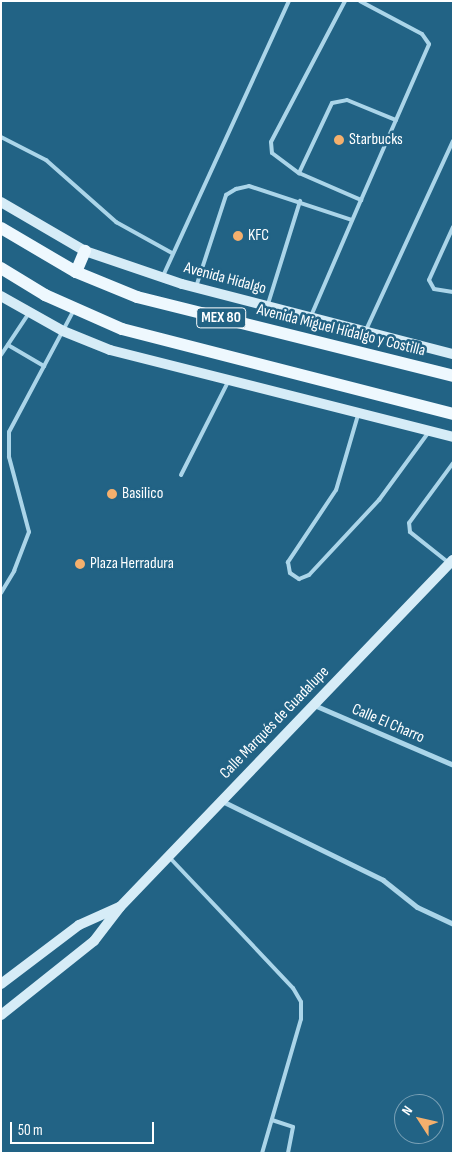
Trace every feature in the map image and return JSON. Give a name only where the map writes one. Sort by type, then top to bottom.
[{"type":"main road","name":"Avenida Miguel Hidalgo y Costilla","points":[[1,228],[76,272],[138,297],[453,376]]},
{"type":"main road","points":[[76,272],[84,251]]},
{"type":"main road","name":"MEX 80","points":[[1,268],[45,295],[122,329],[453,414]]},
{"type":"street","name":"Avenida Hidalgo","points":[[1,202],[84,251],[196,287],[453,354]]},
{"type":"street","points":[[1,296],[63,331],[110,350],[453,437]]},
{"type":"street","name":"Calle Marqués de Guadalupe","points":[[1,1015],[94,941],[120,907],[452,563]]},
{"type":"street","name":"Calle El Charro","points":[[314,705],[453,765]]},
{"type":"street","points":[[222,800],[383,880],[417,907],[453,924]]},
{"type":"street","name":"Calle Marqués de Guadalupe","points":[[1,984],[79,925],[120,907]]},
{"type":"lane","points":[[162,277],[289,1]]},
{"type":"lane","points":[[345,1],[271,142],[272,153],[277,160],[299,173],[361,200]]},
{"type":"lane","points":[[310,318],[429,44],[427,38],[360,1]]},
{"type":"lane","points":[[299,173],[332,103],[347,100],[396,120]]},
{"type":"lane","points":[[1,137],[46,160],[116,222],[172,253]]},
{"type":"lane","points":[[365,332],[453,142]]},
{"type":"lane","points":[[196,287],[226,195],[249,186],[300,201],[352,220]]},
{"type":"lane","points":[[267,306],[300,201]]},
{"type":"lane","points":[[453,227],[428,280],[434,289],[453,292]]},
{"type":"lane","points":[[1,593],[14,571],[29,532],[9,457],[9,432],[75,308]]},
{"type":"lane","points":[[1,354],[30,313]]},
{"type":"lane","points":[[8,345],[44,366]]},
{"type":"lane","points":[[181,475],[229,380]]},
{"type":"lane","points":[[358,413],[336,490],[288,562],[290,572],[299,579],[309,575],[379,500],[430,431]]},
{"type":"lane","points":[[452,563],[410,532],[409,523],[453,463]]},
{"type":"lane","points":[[169,856],[293,988],[301,1002],[301,1019],[262,1153]]},
{"type":"lane","points":[[272,1120],[294,1127],[288,1153]]},
{"type":"place","name":"Starbucks","points":[[339,140]]},
{"type":"place","name":"KFC","points":[[238,236]]},
{"type":"place","name":"Basilico","points":[[112,494]]},
{"type":"place","name":"Plaza Herradura","points":[[80,564]]}]
